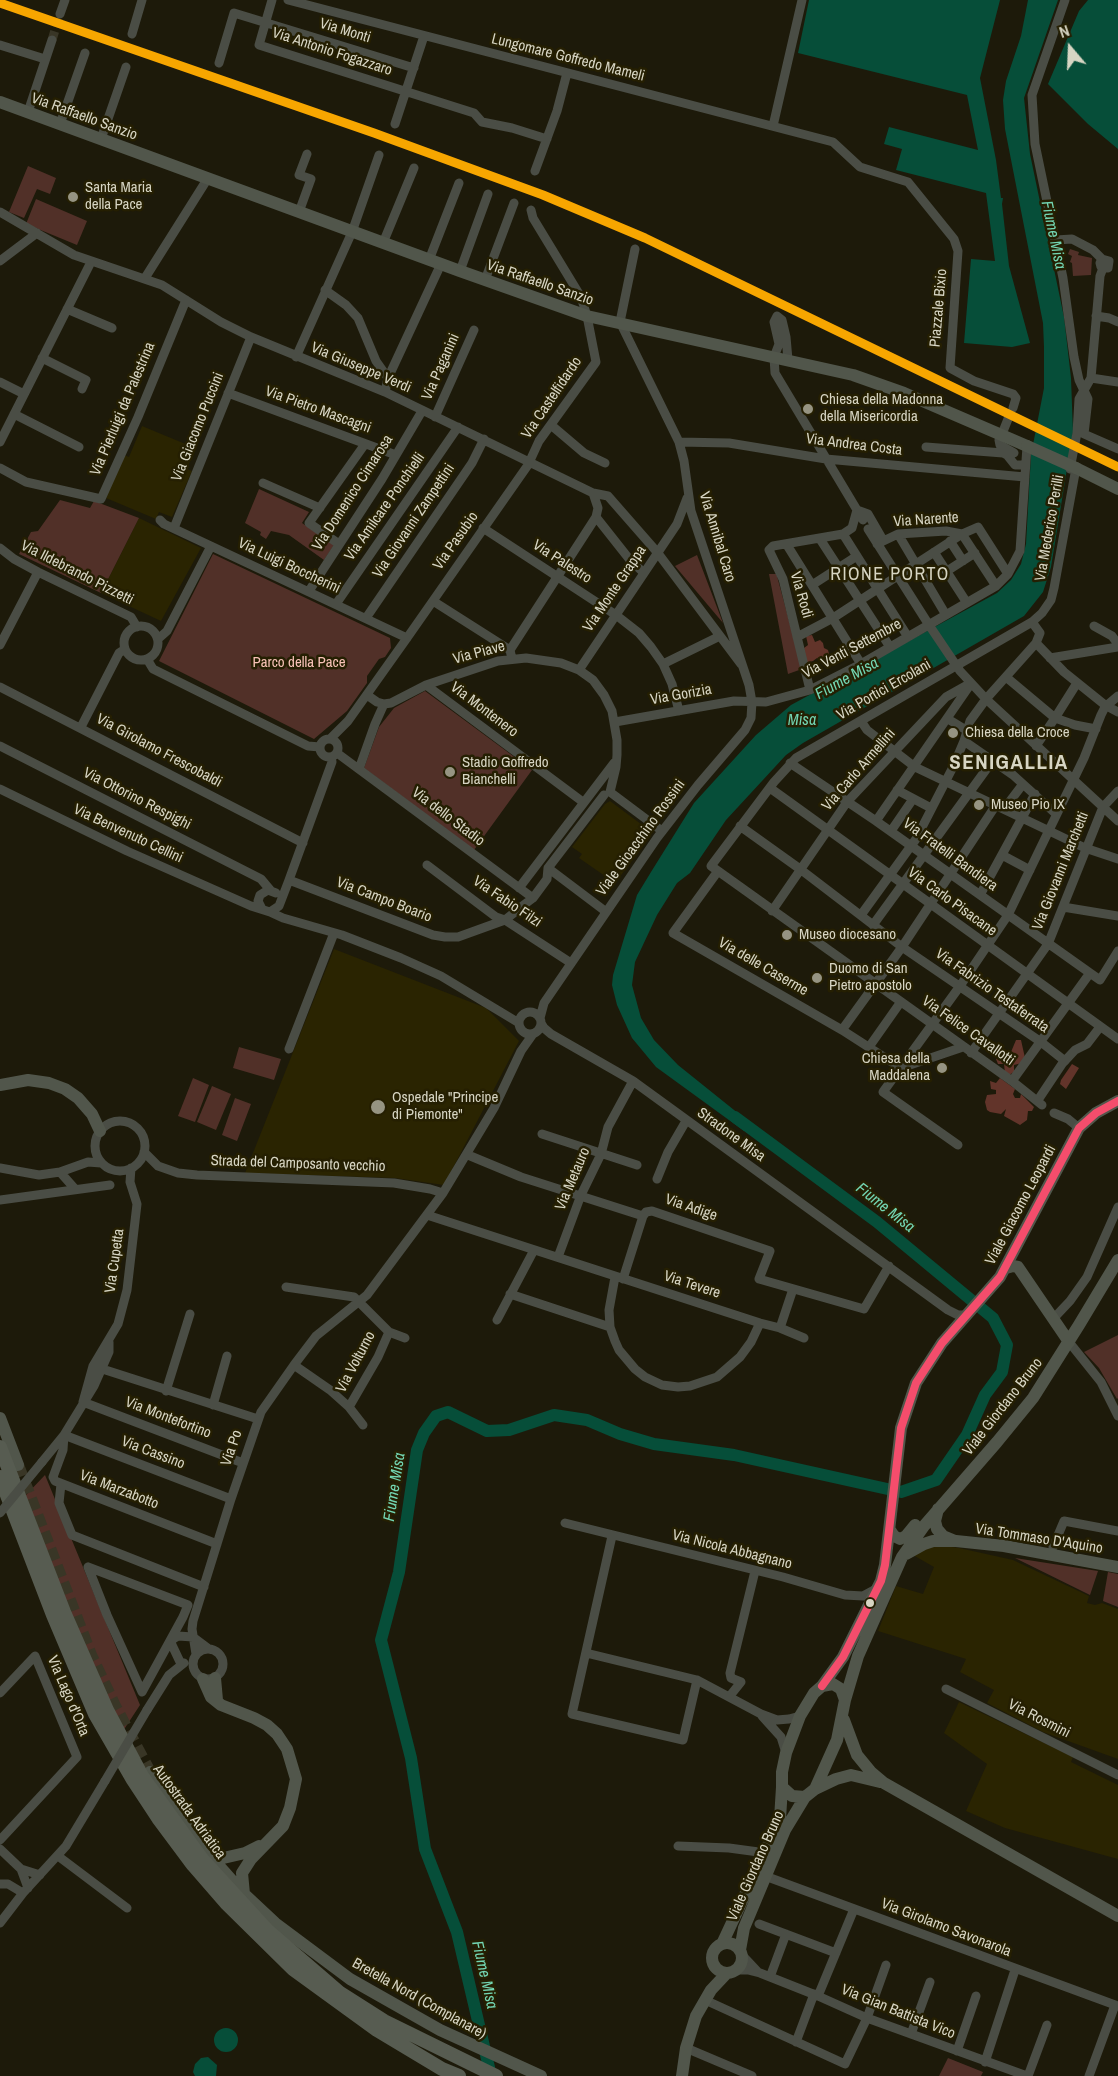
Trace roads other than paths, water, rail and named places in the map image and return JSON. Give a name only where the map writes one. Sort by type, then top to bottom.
[{"type":"highway","name":"Autostrada Adriatica","points":[[0,1447],[64,1612],[107,1710],[142,1776],[202,1859],[235,1897],[300,1961],[340,1993],[384,2021],[496,2076]]},
{"type":"highway","name":"Autostrada Adriatica","points":[[0,1477],[53,1615],[95,1714],[133,1780],[193,1865],[226,1903],[293,1969],[377,2030],[442,2069],[459,2076]]},
{"type":"main road","name":"Via Raffaello Sanzio","points":[[0,102],[587,316],[645,327],[878,383],[1027,446],[1118,489]]},
{"type":"main road","points":[[0,1085],[28,1080],[50,1083],[71,1093],[92,1114],[110,1123]]},
{"type":"main road","name":"Viale Giacomo Leopardi","points":[[890,1527],[901,1428],[916,1383],[928,1362],[1006,1268],[1076,1126],[1114,1105]]},
{"type":"main road","points":[[92,1114],[100,1131]]},
{"type":"main road","name":"Viale Giordano Bruno","points":[[741,1953],[744,1928],[785,1830],[810,1793],[837,1740],[845,1700],[858,1656],[902,1557],[938,1508],[1033,1398],[1117,1265]]},
{"type":"main road","points":[[1006,1268],[1018,1267],[1069,1342]]},
{"type":"main road","points":[[0,1418],[18,1465]]},
{"type":"main road","name":"Viale Giordano Bruno","points":[[890,1527],[894,1536],[900,1539],[906,1536],[957,1486]]},
{"type":"main road","name":"Via Tommaso D'Aquino","points":[[938,1508],[935,1521],[937,1529],[943,1536],[956,1541]]},
{"type":"main road","name":"Viale Giordano Bruno","points":[[722,1944],[780,1819],[782,1772],[786,1753],[800,1716],[814,1693],[822,1686],[843,1657],[864,1616],[885,1565],[890,1527]]},
{"type":"main road","name":"Via Tommaso D'Aquino","points":[[902,1557],[924,1544],[956,1541],[1004,1546],[1118,1567]]},
{"type":"main road","points":[[204,1676],[208,1691],[217,1701],[231,1710],[267,1725],[277,1734],[287,1749],[296,1779],[290,1808],[283,1826],[250,1859],[242,1873],[244,1894]]},
{"type":"main road","points":[[822,1686],[828,1684],[838,1686],[845,1700]]},
{"type":"main road","points":[[843,1715],[856,1755],[884,1784],[1118,1916]]},
{"type":"main road","name":"Bretella Nord (Complanare)","points":[[150,1772],[226,1875],[275,1923],[350,1979],[440,2030],[537,2075]]},
{"type":"main road","points":[[810,1793],[836,1779],[851,1775],[884,1784]]},
{"type":"main road","name":"Viale Giordano Bruno","points":[[782,1787],[792,1796],[810,1793]]},
{"type":"main road","points":[[212,1858],[231,1857],[245,1853],[270,1839]]},
{"type":"main road","points":[[231,1857],[226,1875],[242,1873]]},
{"type":"main road","points":[[708,1995],[741,1964],[741,1953],[732,1943],[722,1944],[714,1952],[712,1958],[715,1966],[722,1972],[732,1972]]},
{"type":"main road","points":[[682,2076],[686,2048],[696,2016],[708,1995],[715,1966]]},
{"type":"street","points":[[60,14],[65,0]]},
{"type":"street","points":[[132,34],[142,0]]},
{"type":"street","name":"Via Antonio Fogazzaro","points":[[273,0],[259,45],[406,91]]},
{"type":"street","name":"Lungomare Goffredo Mameli","points":[[288,0],[833,142],[860,166],[908,182],[954,239],[958,251]]},
{"type":"street","points":[[773,126],[802,0]]},
{"type":"street","points":[[1065,0],[1032,95],[1037,159],[1056,240],[1074,357],[1079,380],[1088,399],[1084,434],[1118,449]]},
{"type":"street","name":"Via Monti","points":[[219,63],[234,13],[414,68]]},
{"type":"street","points":[[395,124],[424,36]]},
{"type":"street","points":[[28,112],[52,40]]},
{"type":"street","points":[[0,45],[45,59]]},
{"type":"street","points":[[60,124],[85,52]]},
{"type":"street","points":[[101,139],[126,67]]},
{"type":"street","points":[[535,171],[561,99],[567,73]]},
{"type":"street","points":[[406,91],[474,113],[482,122],[547,139]]},
{"type":"street","points":[[299,212],[311,179],[299,175],[307,154]]},
{"type":"street","points":[[296,357],[352,232],[379,155]]},
{"type":"street","points":[[383,243],[414,168]]},
{"type":"street","points":[[145,278],[208,178]]},
{"type":"street","points":[[429,260],[459,183]]},
{"type":"street","points":[[460,271],[488,194]]},
{"type":"street","points":[[485,280],[514,203]]},
{"type":"street","name":"Via Castelfidardo","points":[[530,461],[539,441],[596,362],[581,297],[533,218],[531,210]]},
{"type":"street","name":"Via Giuseppe Verdi","points":[[0,212],[74,255],[162,285],[220,322],[251,337],[385,392],[593,493],[608,496],[657,552],[741,664]]},
{"type":"street","points":[[0,261],[37,233]]},
{"type":"street","points":[[1056,240],[1072,239],[1093,250],[1102,264],[1091,378],[1079,399],[1077,433],[1064,505],[1066,522]]},
{"type":"street","points":[[620,322],[635,249]]},
{"type":"street","name":"Piazzale Bixio","points":[[958,251],[950,368],[974,381],[1013,394],[1016,398],[1013,408]]},
{"type":"street","points":[[0,442],[91,262]]},
{"type":"street","points":[[385,392],[388,378],[441,264]]},
{"type":"street","points":[[325,290],[346,305],[358,318],[376,361],[388,378]]},
{"type":"street","name":"Via Pierluigi da Palestrina","points":[[0,468],[26,482],[101,499],[138,417],[186,300]]},
{"type":"street","points":[[67,309],[112,328]]},
{"type":"street","points":[[788,360],[786,337],[779,316],[774,319],[778,344],[774,357],[776,374],[863,520]]},
{"type":"street","points":[[1096,316],[1118,322]]},
{"type":"street","name":"Via Annibal Caro","points":[[620,322],[679,442],[684,461],[687,495],[752,702]]},
{"type":"street","points":[[634,350],[636,335],[645,327]]},
{"type":"street","name":"Via Paganini","points":[[435,417],[474,330]]},
{"type":"street","name":"Via Giacomo Puccini","points":[[174,528],[251,337]]},
{"type":"street","points":[[42,358],[86,380],[82,389]]},
{"type":"street","points":[[1091,378],[1118,382]]},
{"type":"street","points":[[0,382],[24,394]]},
{"type":"street","name":"Via Pietro Mascagni","points":[[228,393],[396,455]]},
{"type":"street","name":"Via Domenico Cimarosa","points":[[309,591],[422,411]]},
{"type":"street","points":[[14,414],[79,447]]},
{"type":"street","points":[[1004,429],[1008,419]]},
{"type":"street","points":[[551,425],[584,453],[605,463]]},
{"type":"street","name":"Via Amilcare Ponchielli","points":[[336,604],[458,427]]},
{"type":"street","name":"Via Giovanni Zampettini","points":[[366,618],[472,463],[484,439]]},
{"type":"street","points":[[999,440],[1000,445],[1016,455],[1024,471]]},
{"type":"street","name":"Via Andrea Costa","points":[[679,442],[729,443],[826,459],[970,472],[1024,471]]},
{"type":"street","points":[[339,544],[309,523],[365,444]]},
{"type":"street","points":[[1008,574],[1020,550],[1027,446]]},
{"type":"street","points":[[926,447],[1003,453],[1024,471]]},
{"type":"street","points":[[970,472],[971,451]]},
{"type":"street","name":"Via Pasubio","points":[[264,907],[260,895],[274,896],[287,883],[332,762],[334,748],[348,721],[530,461]]},
{"type":"street","name":"Via Mederico Perilli","points":[[1032,622],[1051,600],[1076,468]]},
{"type":"street","points":[[263,483],[320,508]]},
{"type":"street","points":[[433,601],[511,654],[557,576],[596,517],[598,508],[593,493]]},
{"type":"street","name":"Via Monte Grappa","points":[[579,670],[676,524],[687,495]]},
{"type":"street","points":[[857,510],[852,528],[843,534],[787,545],[861,664]]},
{"type":"street","points":[[857,510],[868,514],[897,576],[954,662],[971,683],[1118,821]]},
{"type":"street","points":[[596,517],[630,560],[644,573]]},
{"type":"street","name":"Via Luigi Boccherini","points":[[159,520],[407,638]]},
{"type":"street","points":[[676,524],[684,522],[696,527]]},
{"type":"street","name":"Via Narente","points":[[880,542],[898,534],[946,531],[962,534],[978,527],[1008,574]]},
{"type":"street","name":"Via Palestro","points":[[483,528],[616,615],[639,633],[663,664],[672,684],[679,711]]},
{"type":"street","points":[[868,529],[880,542]]},
{"type":"street","points":[[843,534],[908,637]]},
{"type":"street","points":[[898,534],[946,615]]},
{"type":"street","points":[[797,637],[833,618],[962,534],[996,586]]},
{"type":"street","points":[[820,539],[890,647]]},
{"type":"street","points":[[950,541],[963,561]]},
{"type":"street","name":"Via Rodi","points":[[787,545],[773,546],[769,550],[783,579],[810,690]]},
{"type":"street","points":[[158,639],[167,631],[211,546]]},
{"type":"street","name":"Via Ildebrando Pizzetti","points":[[0,548],[14,559],[38,572],[131,617],[136,627]]},
{"type":"street","points":[[934,552],[967,603]]},
{"type":"street","points":[[947,571],[975,553]]},
{"type":"street","points":[[812,585],[857,556]]},
{"type":"street","points":[[0,645],[38,572]]},
{"type":"street","name":"Via Venti Settembre","points":[[752,702],[765,702],[810,690],[930,627],[996,586],[1008,574]]},
{"type":"street","points":[[713,627],[724,630],[728,621]]},
{"type":"street","points":[[861,915],[912,846],[947,781],[970,721],[986,699],[1036,643],[1040,633],[1032,622]]},
{"type":"street","name":"Via Portici Ercolani","points":[[714,868],[740,826],[790,764],[954,662],[1032,622]]},
{"type":"street","points":[[1050,658],[1118,645],[1112,636],[1094,626]]},
{"type":"street","points":[[136,627],[147,627],[158,639],[157,649],[147,659],[136,659],[125,649],[125,638],[131,629],[136,627]]},
{"type":"street","points":[[663,664],[720,636]]},
{"type":"street","points":[[1036,643],[1077,683],[1106,706],[1118,712]]},
{"type":"street","points":[[81,727],[119,653],[125,649]]},
{"type":"street","name":"Via Piave","points":[[384,704],[391,703],[426,685],[511,654],[561,663],[579,670],[593,680],[604,695],[615,722],[616,768],[604,788]]},
{"type":"street","points":[[147,659],[153,669],[308,746],[320,747],[323,742],[334,748]]},
{"type":"street","points":[[1006,677],[1055,718],[1096,729]]},
{"type":"street","points":[[876,821],[971,683]]},
{"type":"street","name":"Via Carlo Armellini","points":[[772,911],[847,802],[946,697],[971,683]]},
{"type":"street","points":[[1036,746],[1077,683]]},
{"type":"street","name":"Via Montenero","points":[[426,685],[583,802]]},
{"type":"street","name":"Via Girolamo Frescobaldi","points":[[0,687],[303,843]]},
{"type":"street","points":[[359,769],[384,704],[367,695]]},
{"type":"street","points":[[958,1145],[883,1092],[1008,915],[1106,706],[1118,696]]},
{"type":"street","name":"Via Gorizia","points":[[615,722],[734,701],[752,702]]},
{"type":"street","name":"Viale Gioacchino Rossini","points":[[541,1020],[544,1003],[605,911],[705,775],[745,730],[751,718],[752,702]]},
{"type":"street","points":[[948,719],[966,730]]},
{"type":"street","points":[[861,721],[867,730],[915,766],[1085,848],[1118,859]]},
{"type":"street","points":[[964,741],[993,760],[1056,814]]},
{"type":"street","name":"Via Ottorino Respighi","points":[[0,746],[261,879],[274,896]]},
{"type":"street","name":"Via dello Stadio","points":[[320,747],[323,754],[334,748],[533,898]]},
{"type":"street","points":[[873,924],[993,760]]},
{"type":"street","name":"Via Fratelli Bandiera","points":[[790,764],[891,831],[1090,973]]},
{"type":"street","points":[[842,1030],[1000,807],[1023,784]]},
{"type":"street","points":[[519,888],[583,802],[604,788]]},
{"type":"street","points":[[604,788],[662,831]]},
{"type":"street","points":[[604,788],[548,868],[605,911]]},
{"type":"street","name":"Via Carlo Pisacane","points":[[770,788],[1118,1039]]},
{"type":"street","name":"Via Benvenuto Cellini","points":[[0,789],[127,851],[245,903],[264,907],[283,918],[290,918],[334,933],[431,971],[495,1007],[520,1027]]},
{"type":"street","points":[[897,790],[931,808]]},
{"type":"street","name":"Via Giovanni Marchetti","points":[[967,1050],[999,1013],[1048,944],[1102,807],[1118,791]]},
{"type":"street","points":[[980,895],[1035,794]]},
{"type":"street","points":[[891,831],[913,799]]},
{"type":"street","points":[[740,826],[800,868]]},
{"type":"street","points":[[1002,855],[1030,870]]},
{"type":"street","name":"Via Fabio Filzi","points":[[427,864],[496,917],[505,920],[571,963]]},
{"type":"street","name":"Via Campo Boario","points":[[287,883],[445,938],[458,937],[505,920],[533,898],[547,879],[548,868]]},
{"type":"street","points":[[714,868],[772,911]]},
{"type":"street","name":"Via delle Caserme","points":[[714,868],[674,933],[842,1030],[901,1068]]},
{"type":"street","name":"Via Fabrizio Testaferrata","points":[[800,868],[902,947],[1041,1042],[1065,1061]]},
{"type":"street","points":[[264,907],[274,896]]},
{"type":"street","name":"Via Benvenuto Cellini","points":[[274,896],[290,918]]},
{"type":"street","points":[[1063,907],[1118,916]]},
{"type":"street","name":"Via Felice Cavallotti","points":[[772,911],[1040,1103],[1065,1061]]},
{"type":"street","points":[[290,1049],[334,933]]},
{"type":"street","points":[[1012,1081],[1090,973],[1101,980],[1118,951]]},
{"type":"street","name":"Viale Gioacchino Rossini","points":[[528,1013],[551,993]]},
{"type":"street","points":[[869,1047],[900,1003]]},
{"type":"street","name":"Via Benvenuto Cellini","points":[[495,1007],[528,1013]]},
{"type":"street","points":[[528,1013],[536,1014],[541,1020],[540,1028],[534,1033],[526,1034],[520,1027],[521,1018],[528,1013]]},
{"type":"street","name":"Stradone Misa","points":[[541,1020],[544,1028],[551,1034],[633,1081],[948,1310],[958,1315],[966,1315]]},
{"type":"street","name":"Via Po","points":[[520,1027],[520,1051]]},
{"type":"street","points":[[1065,1061],[1075,1050],[1087,1044],[1100,1027]]},
{"type":"street","name":"Stradone Misa","points":[[534,1033],[551,1034]]},
{"type":"street","name":"Via Po","points":[[204,1676],[194,1657],[193,1621],[258,1419],[294,1365],[322,1329],[359,1301],[374,1286],[443,1194],[494,1108],[520,1051],[534,1033]]},
{"type":"street","points":[[901,1068],[967,1050]]},
{"type":"street","name":"Via Metauro","points":[[558,1257],[581,1195],[601,1154],[608,1127],[633,1081]]},
{"type":"street","points":[[1054,1113],[1076,1126]]},
{"type":"street","points":[[657,1179],[668,1152],[686,1121]]},
{"type":"street","points":[[124,1122],[136,1127],[144,1138],[144,1152],[140,1161],[131,1168],[120,1171],[110,1169],[101,1163],[95,1151],[96,1137],[110,1123],[124,1122]]},
{"type":"street","points":[[542,1134],[637,1165]]},
{"type":"street","points":[[81,1164],[95,1151]]},
{"type":"street","points":[[144,1152],[153,1164]]},
{"type":"street","name":"Via Adige","points":[[468,1155],[521,1177],[643,1215],[652,1211],[770,1251],[759,1279],[793,1289]]},
{"type":"street","name":"Strada del Camposanto vecchio","points":[[140,1161],[167,1171],[197,1175],[394,1183],[421,1187],[443,1194]]},
{"type":"street","points":[[0,1168],[39,1175],[60,1172],[81,1164],[101,1163]]},
{"type":"street","name":"Via Cupetta","points":[[0,1513],[64,1435],[83,1402],[98,1368],[102,1350],[109,1342],[122,1311],[127,1290],[137,1204],[130,1182],[131,1168]]},
{"type":"street","points":[[120,1171],[130,1182]]},
{"type":"street","points":[[60,1172],[75,1189]]},
{"type":"street","points":[[0,1200],[110,1185]]},
{"type":"street","points":[[1053,1319],[1070,1301],[1087,1277],[1118,1207]]},
{"type":"street","name":"Via Tevere","points":[[427,1215],[780,1328],[804,1338]]},
{"type":"street","points":[[643,1215],[610,1302],[610,1327],[619,1350],[634,1369],[652,1381],[678,1387],[698,1385],[724,1372],[745,1351],[760,1323]]},
{"type":"street","points":[[497,1320],[534,1250]]},
{"type":"street","points":[[780,1328],[793,1289],[864,1310],[889,1266]]},
{"type":"street","points":[[286,1287],[354,1297],[389,1332],[405,1338]]},
{"type":"street","points":[[510,1294],[610,1327]]},
{"type":"street","points":[[948,1310],[954,1329]]},
{"type":"street","points":[[166,1391],[190,1314]]},
{"type":"street","name":"Via Volturno","points":[[349,1407],[378,1357],[389,1332]]},
{"type":"street","points":[[1069,1342],[1101,1382],[1118,1416]]},
{"type":"street","points":[[213,1405],[227,1356]]},
{"type":"street","name":"Via Volturno","points":[[294,1365],[330,1390],[349,1407],[363,1425]]},
{"type":"street","points":[[98,1368],[258,1419]]},
{"type":"street","name":"Via Montefortino","points":[[83,1402],[243,1463]]},
{"type":"street","name":"Via Marzabotto","points":[[64,1435],[63,1450],[53,1477],[55,1481],[217,1544]]},
{"type":"street","name":"Via Cassino","points":[[64,1435],[231,1499]]},
{"type":"street","points":[[61,1484],[59,1503],[72,1535],[204,1587]]},
{"type":"street","points":[[1053,1547],[1064,1521],[1118,1531]]},
{"type":"street","name":"Via Nicola Abbagnano","points":[[565,1523],[845,1595],[863,1596],[876,1589]]},
{"type":"street","points":[[612,1536],[572,1714],[682,1740],[697,1680]]},
{"type":"street","points":[[177,1667],[171,1640],[188,1605],[88,1567],[142,1692],[171,1640],[184,1635],[217,1652],[222,1658],[223,1668],[204,1676],[177,1667]]},
{"type":"street","points":[[729,1697],[741,1682],[731,1678],[730,1673],[755,1571]]},
{"type":"street","points":[[845,1595],[860,1606],[864,1616]]},
{"type":"street","points":[[0,1923],[58,1856],[164,1682],[177,1667],[209,1649]]},
{"type":"street","points":[[586,1653],[697,1680],[777,1720],[800,1716]]},
{"type":"street","name":"Via Lago d'Orta","points":[[0,1693],[35,1656],[77,1757],[0,1840]]},
{"type":"street","name":"Via Rosmini","points":[[946,1689],[1118,1775]]},
{"type":"street","points":[[761,1714],[781,1737],[786,1753]]},
{"type":"street","points":[[678,1846],[729,1848],[766,1853]]},
{"type":"street","points":[[0,1849],[21,1869],[40,1875]]},
{"type":"street","points":[[58,1856],[127,1908]]},
{"type":"street","points":[[21,1869],[26,1891]]},
{"type":"street","name":"Via Girolamo Savonarola","points":[[765,1876],[1116,2005]]},
{"type":"street","points":[[0,1884],[8,1884],[26,1891]]},
{"type":"street","points":[[796,2042],[854,1909]]},
{"type":"street","points":[[759,1924],[836,1953]]},
{"type":"street","points":[[770,1977],[786,1934]]},
{"type":"street","name":"Via Gian Battista Vico","points":[[741,1953],[760,1973]]},
{"type":"street","points":[[708,1995],[796,2042],[845,2064],[867,2018],[886,1965]]},
{"type":"street","name":"Via Gian Battista Vico","points":[[732,1972],[748,1970],[760,1973],[867,2018],[1028,2076],[1047,2025]]},
{"type":"street","points":[[985,2062],[1016,1970]]},
{"type":"street","points":[[911,2034],[930,1982]]},
{"type":"street","points":[[957,2051],[976,1996]]},
{"type":"street","points":[[1089,2076],[1116,2005]]},
{"type":"street","points":[[686,2048],[752,2076]]},
{"type":"water","points":[[809,0],[1000,0],[980,78],[1001,198],[1003,198],[1009,266],[1030,343],[1012,347],[964,343],[971,259],[995,261],[986,193],[896,170],[902,149],[884,144],[889,127],[978,150],[967,95],[798,53]]},
{"type":"water","name":"Misa","points":[[1028,0],[1058,0],[1024,98],[1030,154],[1064,317],[1071,378],[1073,432],[1051,567],[1043,592],[1024,616],[786,755],[726,820],[690,873],[677,883],[657,915],[635,962],[632,985],[641,1018],[654,1040],[678,1065],[749,1122],[744,1131],[656,1067],[632,1038],[617,1005],[612,985],[613,975],[637,895],[694,803],[756,735],[791,705],[997,593],[1011,580],[1021,564],[1026,544],[1031,455],[1044,388],[1044,347],[1043,323],[1005,129],[1003,100],[1006,81],[1021,36]]},
{"type":"water","points":[[1088,0],[1118,0],[1118,149],[1088,124],[1048,84],[1079,11]]},
{"type":"water","points":[[226,2028],[235,2031],[238,2040],[235,2049],[226,2052],[217,2049],[214,2040],[217,2031]]},
{"type":"water","points":[[208,2057],[217,2065],[216,2076],[195,2076],[193,2072],[195,2064],[201,2058]]},
{"type":"waterway","name":"Fiume Misa","points":[[491,2076],[457,1932],[425,1849],[411,1758],[381,1640],[399,1572],[417,1450],[424,1433],[436,1416],[448,1412],[487,1431],[509,1430],[554,1415],[587,1420],[620,1434],[654,1444],[734,1455],[901,1492],[936,1480],[967,1435],[985,1395],[1002,1372],[1007,1345],[993,1318],[877,1222],[735,1117]]},
{"type":"tunnel","points":[[52,40],[60,14]]},
{"type":"tunnel","points":[[18,1465],[91,1655],[150,1772]]},
{"type":"place","name":"Santa Maria della Pace","points":[[73,197]]},
{"type":"place","name":"Chiesa della Madonna della Misericordia","points":[[808,409]]},
{"type":"place","name":"Chiesa della Croce","points":[[953,733]]},
{"type":"place","name":"Stadio Goffredo Bianchelli","points":[[450,772]]},
{"type":"place","name":"Museo Pio IX","points":[[979,805]]},
{"type":"place","name":"Museo diocesano","points":[[787,935]]},
{"type":"place","name":"Duomo di San Pietro apostolo","points":[[817,978]]},
{"type":"place","name":"Chiesa della Maddalena","points":[[942,1068]]},
{"type":"place","name":"Ospedale \"Principe di Piemonte\"","points":[[378,1107]]},
{"type":"district","name":"RIONE PORTO","points":[[890,575]]},
{"type":"district","name":"SENIGALLIA","points":[[1009,763]]},
{"type":"park label","name":"Parco della Pace","points":[[299,663]]}]
